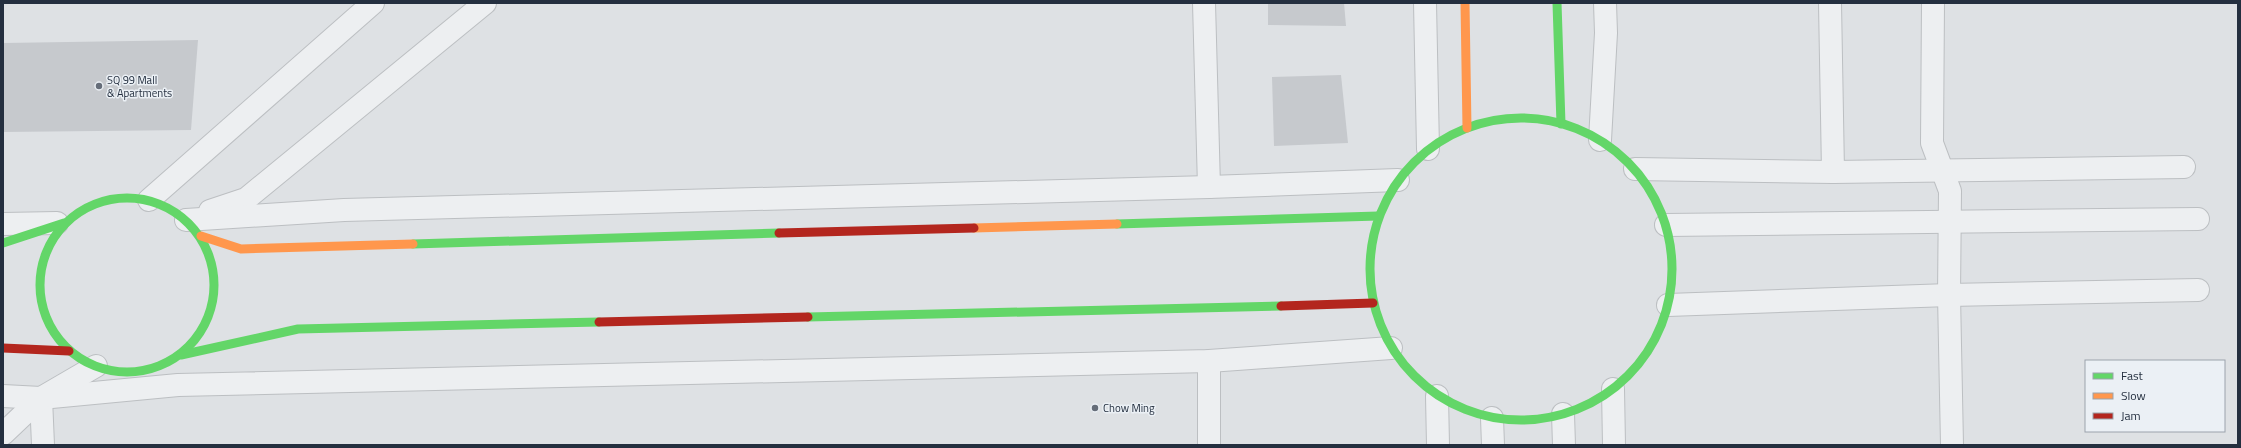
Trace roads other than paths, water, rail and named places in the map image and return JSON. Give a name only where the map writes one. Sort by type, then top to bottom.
[{"type":"street","points":[[149,200],[373,3]]},
{"type":"street","points":[[186,220],[246,199],[485,3]]},
{"type":"street","points":[[1204,3],[1209,187]]},
{"type":"street","points":[[1425,3],[1428,149]]},
{"type":"street","points":[[1465,3],[1467,128]]},
{"type":"street","points":[[1557,3],[1561,124]]},
{"type":"street","points":[[1600,140],[1606,33],[1605,3]]},
{"type":"street","points":[[1830,3],[1833,172]]},
{"type":"street","points":[[1933,3],[1932,143],[1937,160],[1944,171],[1950,191],[1948,295],[1952,445]]},
{"type":"street","points":[[1514,118],[1561,124],[1600,140],[1619,153],[1635,169],[1654,196],[1666,225],[1672,252],[1672,279],[1668,305],[1656,337],[1638,366],[1613,389],[1563,414],[1528,420],[1492,418],[1437,396],[1411,375],[1391,348],[1372,303],[1369,259],[1378,216],[1398,180],[1428,149],[1467,128],[1514,118]]},
{"type":"street","points":[[1635,169],[1833,172],[2184,167]]},
{"type":"street","points":[[186,220],[344,210],[1209,187],[1398,180]]},
{"type":"street","points":[[3,244],[64,223],[89,206],[118,198],[149,200],[169,208],[186,220],[201,236],[213,266],[215,286],[211,312],[199,336],[181,354]]},
{"type":"street","points":[[201,236],[241,250],[1378,216]]},
{"type":"street","points":[[1666,225],[2198,219]]},
{"type":"street","points":[[3,224],[64,223]]},
{"type":"street","points":[[64,223],[50,242],[42,265],[40,288],[44,312],[54,333],[70,351],[96,366],[125,372],[154,368],[181,354],[298,329],[1286,307],[1372,303]]},
{"type":"street","points":[[1668,305],[1948,295],[2198,290]]},
{"type":"street","points":[[3,348],[70,351]]},
{"type":"street","points":[[3,396],[41,398],[178,385],[1209,361],[1391,348]]},
{"type":"street","points":[[1209,361],[1209,445]]},
{"type":"street","points":[[3,434],[41,398],[96,366]]},
{"type":"street","points":[[1613,389],[1614,445]]},
{"type":"street","points":[[1437,396],[1438,445]]},
{"type":"street","points":[[41,398],[43,445]]},
{"type":"street","points":[[1563,414],[1564,445]]},
{"type":"street","points":[[1492,418],[1493,445]]},
{"type":"place","name":"SQ 99 Mall & Apartments","points":[[99,86]]},
{"type":"place","name":"Chow Ming","points":[[1095,408]]}]
